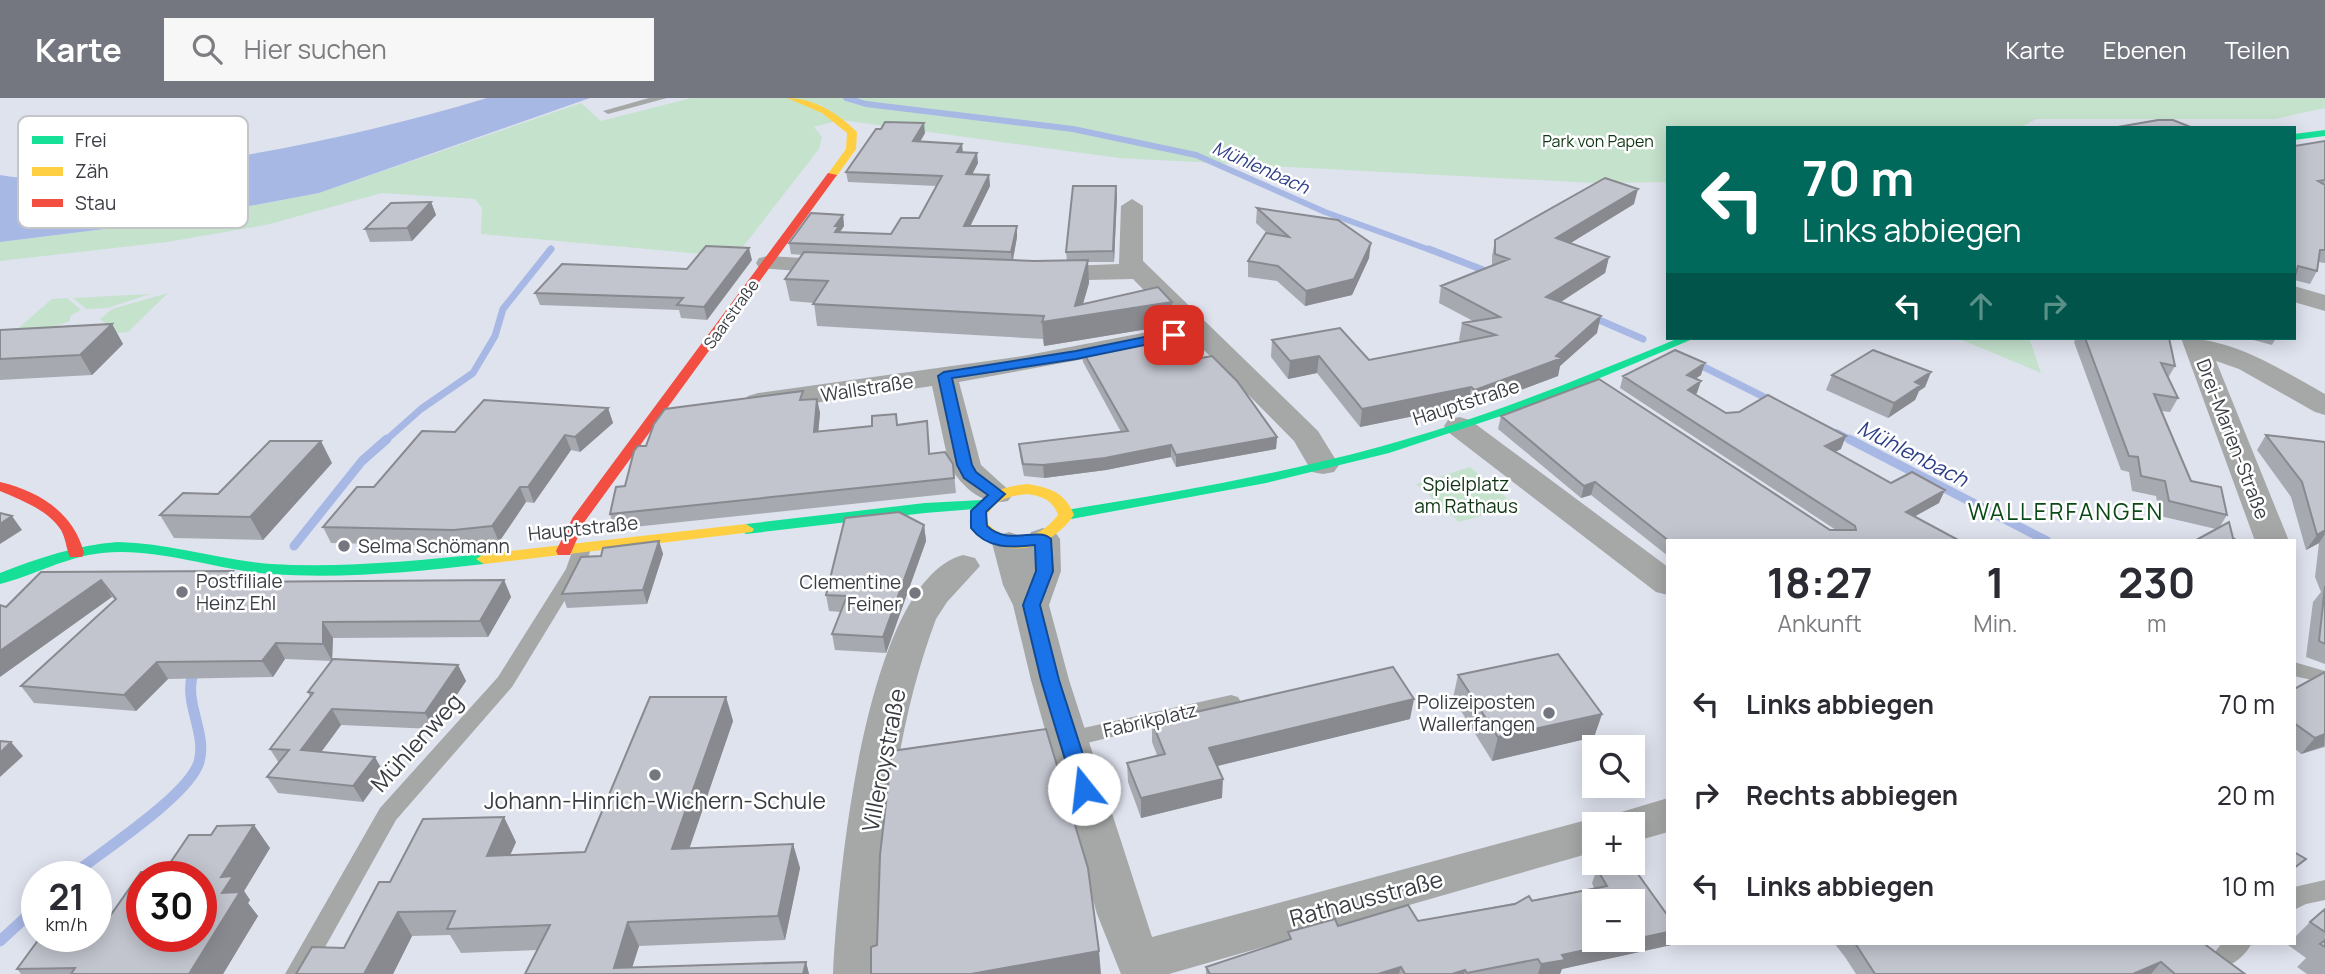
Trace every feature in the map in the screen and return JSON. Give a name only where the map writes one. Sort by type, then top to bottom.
[{"type":"main road","name":"Saarstraße","points":[[573,550],[578,520],[851,149],[853,139],[846,125],[834,116],[792,98]]},
{"type":"main road","points":[[2296,138],[2325,133]]},
{"type":"main road","name":"Hauptstraße","points":[[1009,544],[1056,519],[1188,481],[1248,480],[1323,465],[1459,426],[1598,383],[1685,340]]},
{"type":"main road","points":[[0,486],[50,510],[68,524],[77,539],[76,553]]},
{"type":"main road","name":"Hauptstraße","points":[[0,579],[76,553],[120,547],[251,568],[281,570],[422,566],[911,512],[990,500],[1017,489],[1037,490],[1056,519]]},
{"type":"main road","points":[[990,500],[977,522],[988,537],[1009,544]]},
{"type":"main road","name":"Hauptstraße","points":[[911,512],[977,522]]},
{"type":"street","points":[[1132,206],[1129,256],[1138,271],[1307,438],[1323,465]]},
{"type":"street","points":[[768,263],[862,268]]},
{"type":"street","points":[[1023,273],[1138,271]]},
{"type":"street","points":[[2296,296],[2325,303]]},
{"type":"street","name":"Wallstraße","points":[[736,405],[1076,355],[1199,330]]},
{"type":"street","points":[[2196,341],[2249,363],[2325,406]]},
{"type":"street","name":"Drei-Marien-Straße","points":[[2196,341],[2271,539]]},
{"type":"street","points":[[944,376],[965,465],[990,500]]},
{"type":"street","points":[[658,413],[697,409]]},
{"type":"street","points":[[1459,426],[1666,582]]},
{"type":"street","points":[[1031,605],[1044,571],[1056,519]]},
{"type":"street","points":[[1009,544],[1020,585],[1031,605],[1050,680],[1070,739],[1119,914],[1142,968]]},
{"type":"street","name":"Villeroystraße","points":[[857,974],[861,886],[872,797],[886,724],[914,629],[925,606],[940,587],[963,566]]},
{"type":"street","points":[[1645,822],[1666,816]]},
{"type":"street","name":"Rathausstraße","points":[[1142,968],[1582,839]]},
{"type":"lane","points":[[608,111],[662,98]]},
{"type":"lane","name":"Mühlenweg","points":[[297,974],[388,814],[505,682],[575,569],[573,550]]},
{"type":"lane","points":[[2296,670],[2321,677]]},
{"type":"lane","name":"Fabrikplatz","points":[[1070,739],[1231,702]]},
{"type":"lane","points":[[2296,898],[2325,890]]},
{"type":"green space","name":"Park von Papen","points":[[691,98],[2325,98],[2325,108],[2275,119],[2036,119],[2024,126],[1666,126],[1666,182],[1593,183],[1119,158],[841,120],[814,127],[822,137],[819,149],[735,257],[481,234],[482,208],[475,199],[382,193],[266,225],[167,242],[0,261],[0,242],[113,228],[248,228],[248,206],[319,193],[581,103],[601,121]]},
{"type":"green space","points":[[168,293],[128,332],[117,333],[100,319],[112,309]]},
{"type":"green space","points":[[150,294],[108,308],[86,309],[73,298]]},
{"type":"green space","points":[[67,298],[81,310],[70,316],[70,321],[20,338],[7,338],[52,299]]},
{"type":"green space","points":[[1962,340],[2030,340],[2041,373]]},
{"type":"green space","name":"Spielplatz am Rathaus","points":[[1470,467],[1516,506],[1459,522],[1416,484]]},
{"type":"water","points":[[487,98],[590,98],[319,193],[248,206],[248,155],[402,122]]},
{"type":"water","points":[[0,175],[17,177],[18,228],[113,228],[0,242]]},
{"type":"building","points":[[2173,120],[2188,126],[2124,126]]},
{"type":"building","points":[[885,122],[924,123],[913,141],[962,144],[957,152],[977,153],[966,174],[989,175],[964,226],[1017,226],[1011,252],[789,243],[811,213],[843,215],[835,226],[839,226],[835,232],[891,234],[901,218],[919,218],[942,176],[846,172],[876,129],[881,129]]},
{"type":"building","points":[[2325,141],[2325,180],[2318,181],[2325,185],[2325,250],[2320,250],[2317,271],[2298,266],[2296,272],[2296,146]]},
{"type":"building","points":[[1605,178],[1638,189],[1556,238],[1609,257],[1546,297],[1601,316],[1556,356],[1562,358],[1475,390],[1471,387],[1362,409],[1319,356],[1290,361],[1272,340],[1340,328],[1369,360],[1496,335],[1462,323],[1500,317],[1441,286],[1509,259],[1495,254],[1495,240]]},
{"type":"building","points":[[1073,186],[1116,186],[1113,251],[1066,252]]},
{"type":"building","points":[[431,202],[407,228],[365,229],[391,203]]},
{"type":"building","points":[[1257,208],[1338,220],[1371,243],[1354,279],[1306,291],[1278,266],[1248,261],[1266,233],[1289,237]]},
{"type":"building","points":[[706,246],[749,248],[704,307],[677,305],[683,298],[535,293],[562,264],[687,269]]},
{"type":"building","points":[[804,252],[1034,261],[1088,260],[1075,306],[1158,287],[1172,302],[1042,322],[1044,316],[813,304],[828,281],[785,279]]},
{"type":"building","points":[[112,324],[80,355],[0,359],[0,330]]},
{"type":"building","points":[[1161,336],[1167,364],[1212,356],[1237,381],[1277,437],[1176,455],[1171,445],[1105,458],[1043,465],[1023,464],[1019,444],[1128,431],[1082,350]]},
{"type":"building","points":[[2086,340],[2169,340],[2175,366],[2161,363],[2178,398],[2154,394],[2191,481],[2221,487],[2227,515],[2169,501],[2165,481],[2141,476],[2138,457],[2129,456]]},
{"type":"building","points":[[1675,350],[1705,363],[1687,375],[1701,381],[1688,390],[1726,413],[1739,412],[1768,395],[1846,436],[1825,446],[1891,483],[1912,472],[1945,490],[1906,512],[1956,539],[1666,539],[1595,482],[1584,486],[1501,416],[1599,379],[1830,530],[1856,530],[1855,526],[1623,376]]},
{"type":"building","points":[[1873,350],[1931,372],[1915,382],[1921,385],[1894,403],[1832,375]]},
{"type":"building","points":[[803,391],[800,400],[817,399],[814,432],[872,426],[872,416],[896,414],[897,425],[927,421],[929,454],[945,452],[953,464],[954,478],[610,514],[616,487],[625,486],[634,451],[638,446],[646,446],[654,424],[665,409]]},
{"type":"building","points":[[484,400],[608,408],[575,437],[565,435],[528,487],[520,487],[492,526],[454,530],[323,527],[357,487],[374,487],[422,431],[455,432]]},
{"type":"building","points":[[2266,435],[2325,442],[2325,530],[2317,535],[2302,482]]},
{"type":"building","points":[[270,441],[321,441],[250,517],[160,515],[183,493],[218,494]]},
{"type":"building","points":[[899,512],[924,525],[883,637],[832,634],[847,596],[826,595],[845,518]]},
{"type":"building","points":[[0,513],[12,516],[0,524]]},
{"type":"building","points":[[2229,522],[2235,539],[2198,539]]},
{"type":"building","points":[[659,541],[643,590],[562,594],[581,557],[601,556],[603,548]]},
{"type":"building","points":[[233,571],[224,582],[504,580],[480,621],[323,622],[323,644],[276,643],[262,661],[157,662],[124,695],[21,686],[116,599],[101,580],[0,651],[0,605],[6,607],[41,572]]},
{"type":"building","points":[[2325,586],[2325,644],[2319,641]]},
{"type":"building","points":[[1558,654],[1602,714],[1498,737],[1458,675]]},
{"type":"building","points":[[333,659],[458,665],[425,713],[332,709],[301,750],[375,757],[353,786],[267,777],[289,750],[270,749],[313,693],[308,692]]},
{"type":"building","points":[[1393,667],[1414,699],[1209,748],[1223,779],[1141,798],[1127,763],[1165,754],[1152,722]]},
{"type":"building","points":[[2325,672],[2325,734],[2315,738],[2296,724],[2296,688]]},
{"type":"building","points":[[650,697],[726,697],[672,849],[793,844],[778,916],[628,922],[614,968],[806,962],[803,974],[525,974],[550,925],[447,929],[455,911],[398,912],[364,974],[296,974],[312,947],[344,948],[379,882],[390,882],[423,819],[504,817],[487,856],[585,852]]},
{"type":"building","points":[[1046,729],[1088,868],[1099,951],[971,974],[871,974],[871,947],[877,945],[880,855],[892,751]]},
{"type":"building","points":[[0,741],[11,742],[0,753]]},
{"type":"building","points":[[254,825],[221,877],[233,876],[222,893],[240,892],[217,929],[217,861],[171,861],[189,835],[211,835],[217,826]]},
{"type":"building","points":[[2296,853],[2306,859],[2296,866]]},
{"type":"building","points":[[1601,875],[1639,875],[1666,913],[1666,932],[1645,937],[1645,889],[1592,889],[1607,886]]},
{"type":"building","points":[[1582,891],[1582,951],[1562,955],[1565,960],[1541,964],[1538,959],[1452,974],[1405,974],[1401,967],[1378,974],[1210,974],[1206,967],[1291,939],[1288,932],[1335,919],[1338,926],[1408,905],[1418,921],[1515,904],[1529,896],[1532,901]]},
{"type":"building","points":[[126,893],[126,952],[203,952],[189,974],[71,974],[75,968],[17,969],[29,952],[112,952],[112,913]]},
{"type":"building","points":[[2325,909],[2325,932],[2310,922]]},
{"type":"building","points":[[1856,945],[2206,945],[2245,974],[2175,974],[2161,962],[2133,974],[1875,974]]},
{"type":"waterway","name":"Mühlenbach","points":[[846,98],[866,104],[1073,129],[1196,155],[1325,212],[1433,251]]},
{"type":"waterway","points":[[385,441],[421,409],[473,373],[495,336],[503,309],[551,249],[549,251]]},
{"type":"waterway","name":"Mühlenbach","points":[[1429,249],[1491,273]]},
{"type":"waterway","name":"Mühlenbach","points":[[1590,316],[1643,339]]},
{"type":"waterway","name":"Mühlenbach","points":[[1696,363],[1774,402]]},
{"type":"waterway","name":"Mühlenbach","points":[[1837,433],[1849,439]]},
{"type":"waterway","points":[[294,546],[362,461],[387,439]]},
{"type":"waterway","name":"Mühlenbach","points":[[1849,439],[1853,441]]},
{"type":"waterway","name":"Mühlenbach","points":[[1849,439],[2043,539]]},
{"type":"waterway","points":[[192,678],[196,669]]},
{"type":"waterway","points":[[91,861],[161,807],[192,776],[201,751],[191,698],[192,677]]},
{"type":"waterway","points":[[0,941],[21,922]]},
{"type":"traffic: fast","points":[[2296,137],[2325,133]]},
{"type":"traffic: fast","points":[[1066,515],[1266,479],[1423,439],[1500,413],[1684,340]]},
{"type":"traffic: fast","points":[[746,529],[925,508],[982,505]]},
{"type":"traffic: fast","points":[[0,579],[72,554],[118,547],[156,550],[252,567],[298,570],[378,569],[484,559]]},
{"type":"traffic: slow","points":[[792,98],[825,111],[852,132],[851,149],[832,175]]},
{"type":"traffic: slow","points":[[1027,489],[1051,496],[1064,509],[1066,515],[1047,535],[1023,544],[1010,543],[998,540],[977,522],[984,506],[995,496],[1027,489]]},
{"type":"traffic: slow","points":[[484,559],[746,529]]},
{"type":"traffic: jam","points":[[564,551],[578,520],[832,175]]},
{"type":"traffic: jam","points":[[0,486],[38,503],[59,517],[73,539],[76,553]]},
{"type":"place","name":"Selma Schömann","points":[[344,546]]},
{"type":"place","name":"Postfiliale Heinz Ehl","points":[[182,592]]},
{"type":"place","name":"Clementine Feiner","points":[[915,593]]},
{"type":"place","name":"Polizeiposten Wallerfangen","points":[[1549,713]]},
{"type":"place","name":"Johann-Hinrich-Wichern-Schule","points":[[655,775]]},
{"type":"district","name":"WALLERFANGEN","points":[[2066,511]]},
{"type":"route","points":[[1084,789],[1050,680],[1031,605],[1044,571],[1043,539],[1009,544],[988,537],[979,528],[978,511],[997,494],[970,474],[965,465],[944,376],[1076,355],[1174,335]]}]
